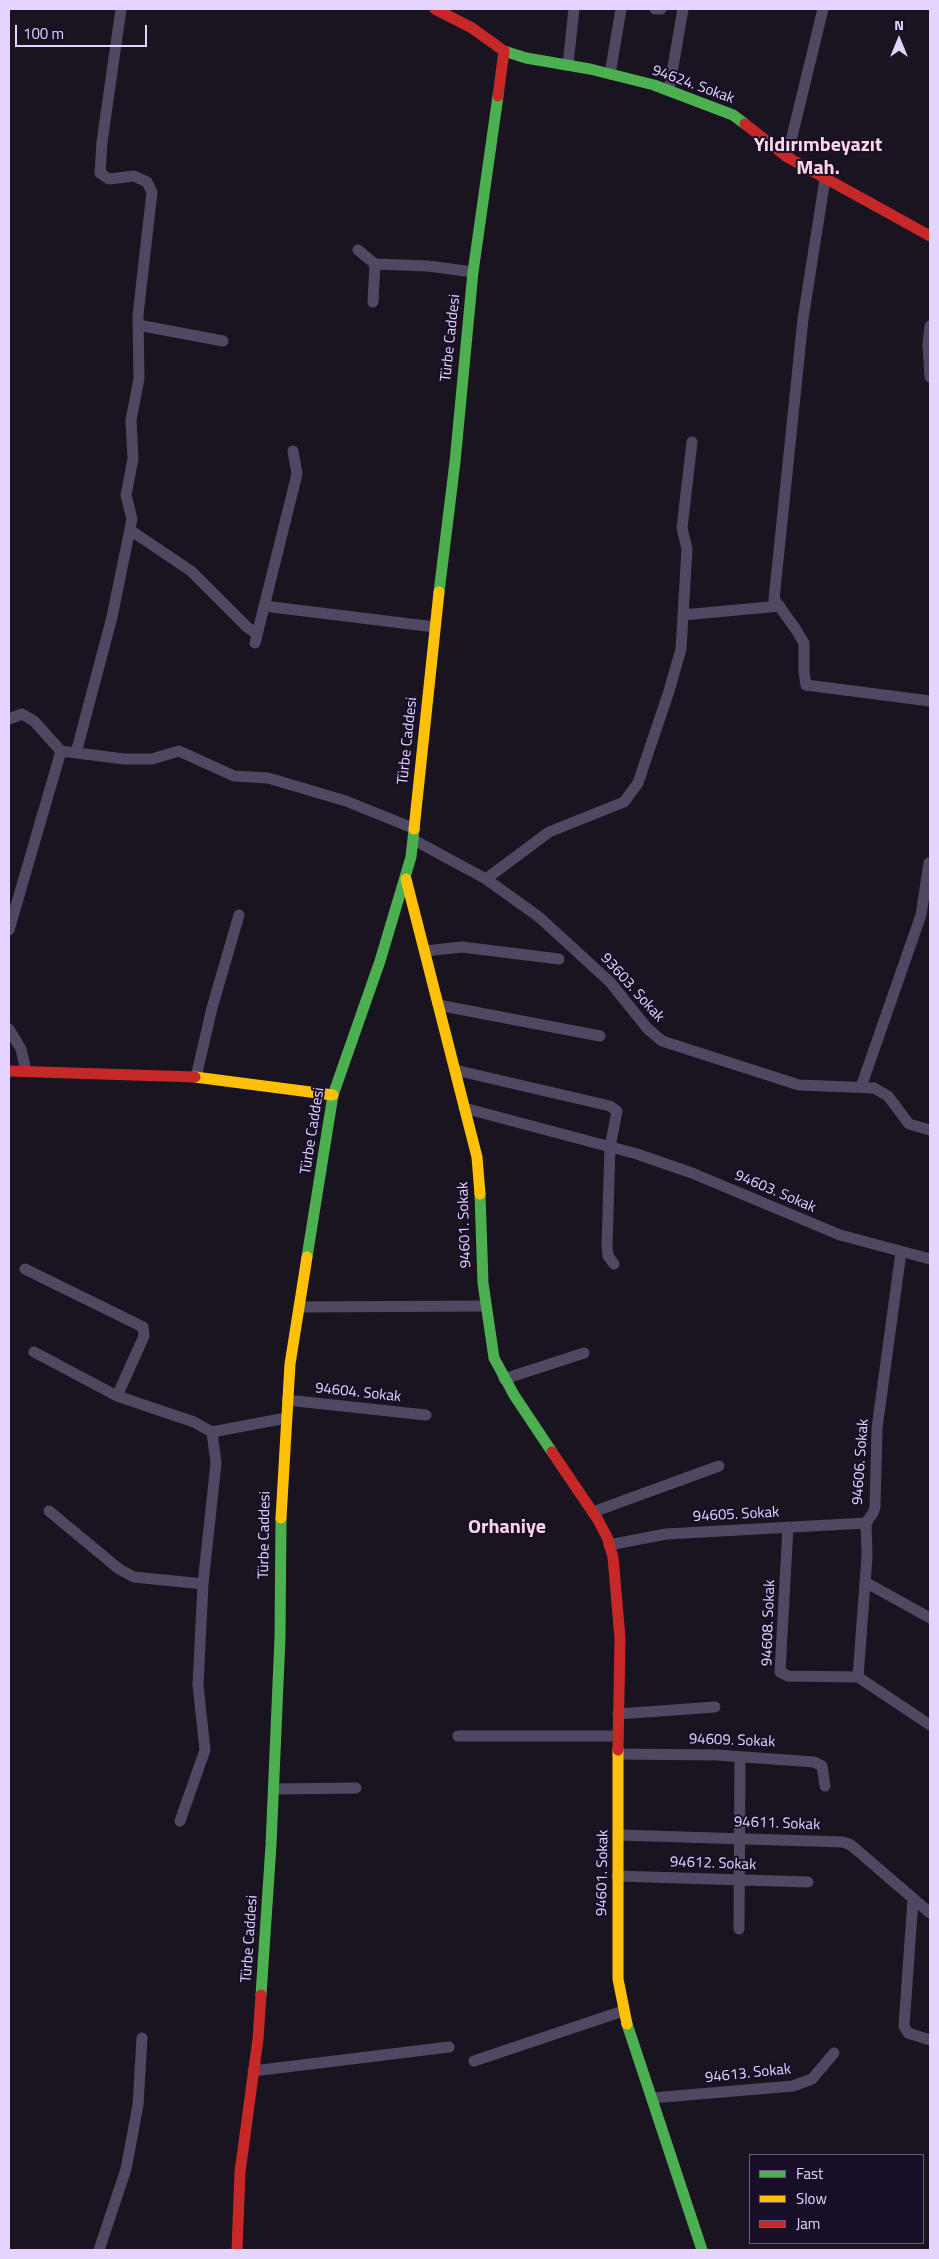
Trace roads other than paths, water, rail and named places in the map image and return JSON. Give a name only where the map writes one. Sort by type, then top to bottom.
[{"type":"street","points":[[76,753],[112,617],[132,519],[126,495],[133,459],[131,420],[139,379],[138,325],[152,192],[147,182],[134,176],[109,179],[100,173],[102,142],[121,9]]},
{"type":"street","points":[[435,9],[472,28],[504,51]]},
{"type":"street","points":[[568,64],[574,9]]},
{"type":"street","points":[[610,74],[621,9]]},
{"type":"street","points":[[655,9],[662,9]]},
{"type":"street","points":[[669,90],[683,9]]},
{"type":"street","points":[[787,157],[823,9]]},
{"type":"street","name":"94624. Sokak","points":[[504,51],[526,58],[568,64],[654,85],[733,115],[787,157],[930,236]]},
{"type":"street","name":"Türbe Caddesi","points":[[237,2250],[240,2172],[260,2006],[273,1789],[280,1638],[281,1498],[290,1364],[333,1095],[380,961],[406,878],[414,835],[435,627],[455,462],[473,272],[504,51]]},
{"type":"street","points":[[825,179],[803,319],[784,481],[774,599],[804,643],[806,685],[930,701]]},
{"type":"street","points":[[358,250],[376,264],[428,266],[473,272]]},
{"type":"street","points":[[373,302],[376,264]]},
{"type":"street","points":[[138,325],[223,341]]},
{"type":"street","points":[[930,326],[928,345],[930,377]]},
{"type":"street","points":[[486,879],[549,832],[624,802],[638,783],[681,649],[687,549],[682,528],[692,442]]},
{"type":"street","points":[[130,530],[191,571],[256,638],[297,474],[293,451]]},
{"type":"street","points":[[264,606],[435,627]]},
{"type":"street","points":[[683,615],[780,606]]},
{"type":"street","points":[[9,719],[22,714],[34,721],[61,751],[9,930]]},
{"type":"street","name":"93603. Sokak","points":[[61,751],[124,760],[152,760],[179,751],[234,776],[268,778],[346,801],[414,835],[486,879],[524,905],[610,982],[647,1028],[662,1041],[799,1085],[874,1088],[882,1091],[908,1124],[930,1130]]},
{"type":"street","points":[[861,1087],[921,915],[929,864]]},
{"type":"street","name":"94601. Sokak","points":[[406,878],[476,1157],[479,1176],[481,1259],[485,1306],[494,1358],[504,1379],[593,1512],[609,1545],[614,1569],[620,1638],[617,1876],[618,1979],[623,2011],[702,2250]]},
{"type":"street","points":[[196,1077],[212,1008],[239,915]]},
{"type":"street","points":[[425,951],[462,947],[559,959]]},
{"type":"street","points":[[438,1005],[600,1036]]},
{"type":"street","points":[[9,1029],[21,1049],[26,1071]]},
{"type":"street","points":[[455,1070],[615,1108],[618,1114],[610,1147],[606,1250],[614,1264]]},
{"type":"street","points":[[9,1072],[196,1077],[333,1095]]},
{"type":"street","name":"94603. Sokak","points":[[464,1108],[610,1147],[692,1173],[817,1226],[930,1259]]},
{"type":"street","name":"94606. Sokak","points":[[858,1677],[868,1543],[866,1523],[875,1507],[877,1428],[901,1252]]},
{"type":"street","points":[[25,1268],[143,1327],[144,1336],[117,1396]]},
{"type":"street","points":[[299,1307],[485,1306]]},
{"type":"street","points":[[34,1352],[117,1396],[194,1422],[212,1432],[286,1418]]},
{"type":"street","points":[[504,1379],[584,1353]]},
{"type":"street","name":"94604. Sokak","points":[[287,1400],[426,1416]]},
{"type":"street","points":[[180,1821],[204,1750],[198,1685],[204,1584],[216,1463],[212,1432]]},
{"type":"street","points":[[593,1512],[719,1466]]},
{"type":"street","points":[[49,1511],[119,1569],[134,1577],[204,1584]]},
{"type":"street","name":"94605. Sokak","points":[[609,1545],[660,1535],[866,1523]]},
{"type":"street","name":"94608. Sokak","points":[[788,1527],[780,1672],[788,1676],[858,1677]]},
{"type":"street","points":[[865,1582],[930,1618]]},
{"type":"street","points":[[858,1677],[930,1725]]},
{"type":"street","points":[[618,1714],[715,1707]]},
{"type":"street","points":[[458,1736],[618,1736]]},
{"type":"street","name":"94609. Sokak","points":[[618,1754],[740,1756],[801,1760],[818,1763],[824,1772],[825,1786]]},
{"type":"street","points":[[739,1929],[740,1756]]},
{"type":"street","points":[[273,1789],[356,1788]]},
{"type":"street","name":"94611. Sokak","points":[[618,1835],[843,1842],[851,1845],[930,1913]]},
{"type":"street","name":"94612. Sokak","points":[[617,1876],[808,1882]]},
{"type":"street","points":[[913,1899],[904,2026],[908,2033],[930,2040]]},
{"type":"street","points":[[474,2061],[623,2011]]},
{"type":"street","points":[[99,2250],[126,2169],[138,2105],[142,2038]]},
{"type":"street","points":[[253,2071],[449,2046]]},
{"type":"street","name":"94613. Sokak","points":[[652,2098],[793,2086],[812,2078],[834,2054]]},
{"type":"district","name":"Yıldırımbeyazıt Mah.","points":[[818,158]]},
{"type":"district","name":"Orhaniye","points":[[507,1528]]}]
